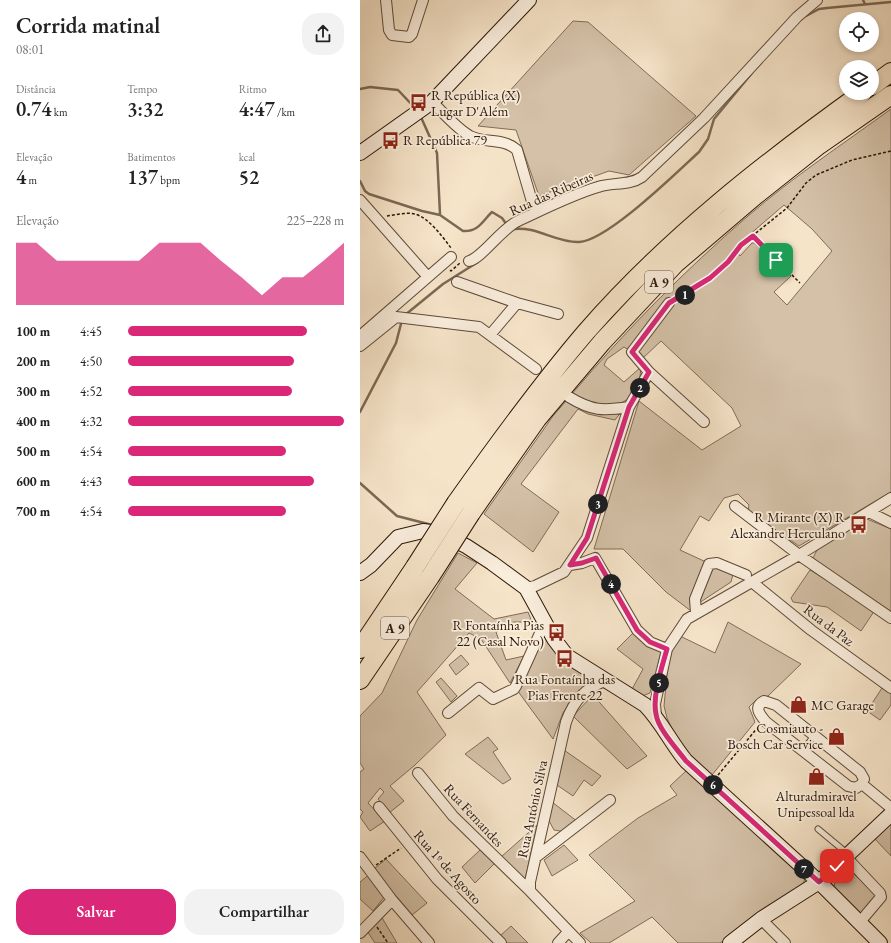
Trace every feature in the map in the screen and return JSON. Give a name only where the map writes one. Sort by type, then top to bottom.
[{"type":"highway","points":[[879,81],[891,72]]},
{"type":"highway","name":"A 9","points":[[360,680],[430,577],[471,513],[537,420],[602,342],[676,264],[819,145],[891,95]]},
{"type":"highway","name":"A 9","points":[[360,649],[456,503],[523,409],[582,338],[665,250],[744,181],[852,100]]},
{"type":"street","points":[[386,0],[389,30],[392,35],[409,37],[412,34],[423,0]]},
{"type":"street","points":[[360,153],[423,108],[529,0]]},
{"type":"street","name":"Rua das Ribeiras","points":[[469,261],[477,257],[507,227],[540,210],[595,187],[637,180],[704,118],[797,17],[817,0]]},
{"type":"street","points":[[423,108],[468,135],[484,141],[503,141],[517,150],[529,193],[535,208],[540,210]]},
{"type":"street","points":[[360,200],[428,277]]},
{"type":"street","points":[[360,336],[428,277],[452,253]]},
{"type":"street","points":[[457,282],[517,303],[558,314]]},
{"type":"street","points":[[490,335],[517,303]]},
{"type":"street","points":[[669,303],[632,352],[649,372],[704,422]]},
{"type":"street","points":[[360,346],[396,317],[479,327],[536,369]]},
{"type":"street","points":[[526,588],[535,586],[564,572],[587,538],[629,407],[649,372]]},
{"type":"street","points":[[569,397],[595,410],[606,411],[629,407]]},
{"type":"street","points":[[656,715],[655,704],[667,649],[688,619],[749,579],[799,555],[891,498]]},
{"type":"street","points":[[735,506],[799,555],[891,618]]},
{"type":"street","points":[[868,512],[891,523]]},
{"type":"street","points":[[360,573],[371,565],[398,537],[424,531],[438,533],[466,546],[526,588],[554,639],[567,656],[645,705],[656,715],[686,761],[819,882],[880,943]]},
{"type":"street","points":[[570,565],[596,558],[637,630],[650,642],[667,649]]},
{"type":"street","name":"Rua da Paz","points":[[696,613],[695,599],[709,564],[716,563],[749,579],[811,630],[891,688]]},
{"type":"street","points":[[448,713],[479,688],[493,699],[514,689],[545,622]]},
{"type":"street","name":"Rua António Silva","points":[[530,891],[530,882],[541,830],[566,722],[571,708],[591,687],[606,681]]},
{"type":"street","points":[[767,701],[776,705],[815,735],[860,772],[864,777],[862,784],[856,788],[849,787],[802,751],[759,715],[758,709],[760,704],[767,701]]},
{"type":"street","name":"Rua Fernandes","points":[[418,774],[452,816],[530,891]]},
{"type":"street","points":[[862,784],[891,808]]},
{"type":"street","points":[[536,857],[610,800]]},
{"type":"street","name":"Rua 1º de Agosto","points":[[379,807],[408,845],[437,879],[501,943]]},
{"type":"street","points":[[730,943],[761,920],[819,882],[891,814]]},
{"type":"street","points":[[541,830],[550,835],[556,841]]},
{"type":"street","points":[[847,856],[880,893],[881,897],[859,922]]},
{"type":"street","points":[[360,857],[392,900],[429,943]]},
{"type":"street","points":[[530,891],[580,943]]},
{"type":"street","points":[[360,933],[392,900]]},
{"type":"street","points":[[761,920],[785,943]]},
{"type":"street","points":[[558,943],[568,932]]},
{"type":"lane","points":[[802,751],[815,735]]},
{"type":"lane","points":[[818,830],[847,856]]},
{"type":"path","points":[[669,303],[710,278],[728,262],[741,245],[787,208],[806,183],[816,175],[852,160],[891,151]]},
{"type":"path","points":[[376,218],[404,214],[414,214],[422,217],[452,253]]},
{"type":"path","points":[[753,236],[800,283]]},
{"type":"path","points":[[711,783],[764,720]]},
{"type":"path","points":[[370,870],[387,856],[408,845]]},
{"type":"path","points":[[373,920],[388,943]]},
{"type":"shaded area","points":[[573,21],[588,22],[696,116],[629,175],[609,171],[539,196],[516,130],[478,126]]},
{"type":"shaded area","points":[[891,109],[891,492],[799,546],[748,511],[749,505],[738,494],[724,498],[709,521],[700,516],[680,550],[706,562],[690,601],[691,611],[666,592],[623,549],[594,549],[639,401],[702,450],[741,426],[732,408],[661,341],[643,358],[624,347],[607,359],[604,365],[624,382],[641,367],[640,377],[628,399],[621,403],[597,406],[572,394],[613,347],[657,301],[748,216],[818,161]],"holes":[[[784,205],[812,229],[832,251],[787,305],[774,292],[791,276],[754,243],[752,243],[740,256],[734,248]]]},
{"type":"shaded area","points":[[567,400],[594,412],[613,413],[622,411],[615,420],[588,414],[578,409],[521,484],[559,512],[533,552],[484,514],[553,416]]},
{"type":"shaded area","points":[[867,519],[891,529],[891,612],[816,562],[813,558],[817,550]]},
{"type":"shaded area","points":[[458,553],[477,563],[455,589],[494,619],[528,612],[532,622],[513,622],[496,632],[506,660],[524,656],[510,683],[481,639],[469,633],[417,692],[446,735],[415,765],[390,786],[404,801],[389,813],[378,799],[384,792],[380,788],[368,803],[385,821],[370,831],[360,817],[363,812],[360,809],[360,772],[364,769],[360,763],[360,716],[382,693],[417,620]]},
{"type":"shaded area","points":[[714,566],[733,574],[731,582],[699,603]]},
{"type":"shaded area","points":[[810,570],[875,610],[861,631],[827,607],[793,602],[791,598]]},
{"type":"shaded area","points":[[728,622],[801,664],[768,696],[756,700],[749,707],[755,722],[712,775],[680,746],[667,718],[664,706],[668,664],[672,647],[680,636],[715,653]]},
{"type":"shaded area","points":[[634,632],[661,652],[650,693],[642,696],[631,691],[643,669],[617,649]]},
{"type":"shaded area","points":[[542,637],[545,637],[562,659],[586,676],[587,679],[586,686],[570,702],[563,713],[553,739],[517,690]]},
{"type":"shaded area","points":[[461,655],[469,664],[456,675],[449,665]]},
{"type":"shaded area","points":[[441,678],[457,696],[451,702],[436,682]]},
{"type":"shaded area","points":[[882,688],[891,693],[891,705],[880,720],[867,711]]},
{"type":"shaded area","points":[[593,695],[647,756],[627,769],[573,716]]},
{"type":"shaded area","points":[[488,737],[498,749],[493,752],[511,779],[503,784],[465,754]]},
{"type":"shaded area","points":[[564,750],[601,776],[592,786],[584,780],[573,796],[557,785]]},
{"type":"shaded area","points":[[687,770],[805,878],[803,885],[720,943],[678,943],[652,917],[609,943],[591,943],[580,933],[635,901],[589,855],[638,818],[677,795],[670,786]]},
{"type":"shaded area","points":[[552,802],[578,822],[566,832],[554,830],[548,819]]},
{"type":"shaded area","points":[[891,821],[891,856],[874,838]]},
{"type":"shaded area","points":[[537,825],[525,880],[501,857]]},
{"type":"shaded area","points":[[564,845],[578,860],[552,876],[544,860]]},
{"type":"shaded area","points":[[480,850],[495,863],[475,883],[462,867]]},
{"type":"shaded area","points":[[386,859],[427,903],[412,915],[375,871],[375,868]]},
{"type":"shaded area","points":[[845,868],[848,868],[876,896],[861,915],[834,887],[836,877]]},
{"type":"shaded area","points":[[370,874],[385,896],[373,911],[360,899],[360,882]]},
{"type":"shaded area","points":[[381,916],[397,943],[375,943],[367,931]]},
{"type":"shaded area","points":[[511,926],[528,943],[507,943],[500,936]]},
{"type":"waterway","points":[[863,0],[865,4]]},
{"type":"waterway","points":[[806,16],[819,9],[891,2]]},
{"type":"waterway","points":[[514,229],[530,230],[571,242],[579,242],[591,239],[623,219],[699,152],[708,139],[714,119],[752,73]]},
{"type":"waterway","points":[[360,89],[370,87],[398,90],[415,108]]},
{"type":"waterway","points":[[420,115],[437,153],[440,214]]},
{"type":"waterway","points":[[360,181],[365,191],[369,194],[422,211],[440,215],[463,231],[477,228],[492,212],[502,218],[507,225]]},
{"type":"waterway","points":[[405,315],[443,284],[478,262]]},
{"type":"waterway","points":[[360,412],[396,343],[402,320]]},
{"type":"waterway","points":[[360,483],[397,516],[432,525]]},
{"type":"place","name":"R República (X) Lugar D'Além","points":[[418,103]]},
{"type":"place","name":"R República 79","points":[[390,140]]},
{"type":"place","name":"R Mirante (X) R Alexandre Herculano","points":[[858,525]]},
{"type":"place","name":"R Fontaínha Pias 22 (Casal Novo)","points":[[557,633]]},
{"type":"place","name":"Rua Fontaínha das Pias Frente 22","points":[[565,659]]},
{"type":"place","name":"MC Garage","points":[[798,705]]},
{"type":"place","name":"Cosmiauto - Bosch Car Service","points":[[836,736]]},
{"type":"place","name":"Alturadmiravel Unipessoal lda","points":[[816,776]]},
{"type":"route","points":[[776,260],[753,236],[741,245],[728,262],[710,278],[689,293],[669,303],[632,352],[649,372],[629,407],[587,538],[570,565],[596,558],[637,630],[650,642],[667,649],[655,704],[656,715],[672,744],[686,761],[819,882],[837,866]]}]
